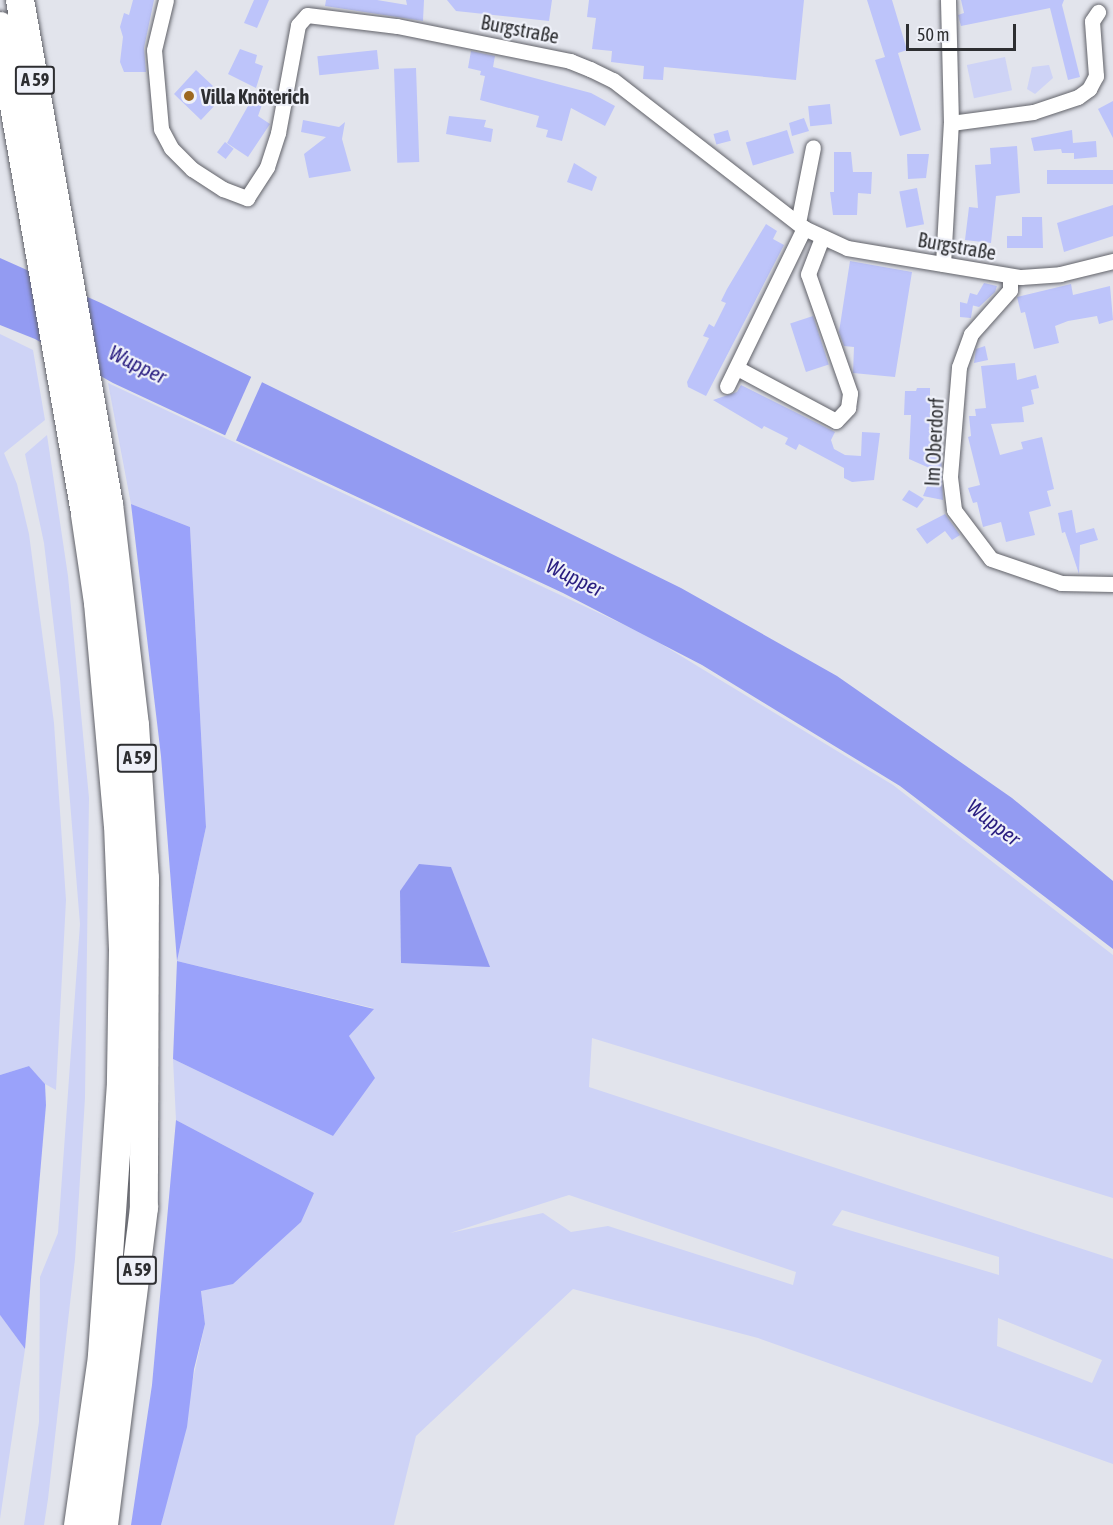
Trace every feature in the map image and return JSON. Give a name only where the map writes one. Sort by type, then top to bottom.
[{"type":"highway","name":"A 59","points":[[20,0],[50,159],[97,509],[123,950],[121,1083],[111,1256],[102,1357],[78,1525]]},
{"type":"highway","name":"A 59","points":[[0,26],[21,148],[97,509],[135,725],[145,878],[147,1014],[144,1208],[104,1525]]},
{"type":"street","name":"Burgstraße","points":[[166,0],[154,50],[161,129],[171,148],[192,169],[223,189],[247,198],[267,167],[278,133],[298,25],[307,15],[397,26],[570,61],[590,69],[613,80],[801,226],[847,248],[1010,277],[1060,274],[1113,261]]},
{"type":"street","points":[[943,264],[951,123],[948,0]]},
{"type":"street","points":[[951,123],[1033,112],[1078,97],[1089,89],[1096,76],[1092,21],[1098,12]]},
{"type":"street","points":[[727,386],[738,368],[801,226],[813,147]]},
{"type":"street","points":[[738,368],[836,421],[848,408],[850,393],[808,274],[822,238]]},
{"type":"street","name":"Im Oberdorf","points":[[1010,277],[1010,290],[971,334],[959,367],[950,477],[954,510],[991,559],[1061,583],[1113,584]]},
{"type":"shaded area","points":[[1005,57],[1012,90],[974,98],[967,65]]},
{"type":"shaded area","points":[[1049,65],[1053,78],[1035,94],[1027,89],[1032,67]]},
{"type":"shaded area","points":[[0,334],[33,350],[45,420],[4,453],[17,484],[29,534],[54,723],[66,900],[56,1090],[45,1084],[29,1066],[0,1075]]},
{"type":"shaded area","points":[[108,383],[648,636],[893,785],[1113,955],[1113,1198],[592,1038],[589,1087],[1113,1259],[1113,1464],[758,1338],[573,1289],[416,1436],[394,1525],[161,1525],[205,1324],[201,1290],[314,1193],[176,1120],[173,1059],[333,1136],[349,1036],[373,1008],[177,961],[206,827],[190,527],[131,504]],"holes":[[[569,1195],[796,1272],[793,1285],[608,1226],[571,1232],[543,1213],[450,1233]],[[842,1210],[999,1257],[999,1275],[832,1225]],[[998,1318],[1102,1360],[1092,1383],[997,1346]]]},
{"type":"shaded area","points":[[47,435],[68,576],[89,798],[85,1098],[75,1259],[48,1499],[44,1525],[24,1525],[39,1422],[40,1277],[58,1233],[80,924],[60,679],[44,543],[25,454]]},
{"type":"shaded area","points":[[131,504],[190,527],[206,827],[177,961],[161,756]]},
{"type":"shaded area","points":[[177,961],[374,1009],[349,1036],[375,1078],[333,1136],[173,1059]]},
{"type":"shaded area","points":[[29,1066],[45,1084],[46,1105],[25,1349],[0,1315],[0,1075]]},
{"type":"shaded area","points":[[176,1120],[314,1193],[301,1222],[233,1284],[201,1291],[205,1324],[194,1369],[187,1427],[161,1525],[131,1525],[152,1385]]},
{"type":"shaded area","points":[[0,1315],[25,1349],[0,1519]]},
{"type":"water","name":"Wupper","points":[[0,258],[101,303],[681,588],[837,676],[1012,798],[1113,881],[1113,949],[900,786],[702,665],[563,593],[113,383],[35,339],[0,325]]},
{"type":"water","points":[[419,864],[451,867],[490,967],[401,963],[400,891]]},
{"type":"pier","points":[[252,375],[263,380],[235,442],[224,437]]},
{"type":"building","points":[[133,0],[154,0],[144,48],[146,72],[124,72],[120,62],[123,37],[120,27],[124,13],[129,15]]},
{"type":"building","points":[[254,0],[269,0],[257,28],[244,23]]},
{"type":"building","points":[[326,0],[377,0],[407,5],[406,0],[424,0],[423,21],[325,6]]},
{"type":"building","points":[[447,0],[552,0],[549,21],[456,11]]},
{"type":"building","points":[[589,0],[804,0],[796,80],[664,67],[663,80],[643,79],[644,66],[611,62],[612,51],[592,49],[596,18],[587,17]]},
{"type":"building","points":[[867,0],[892,0],[907,50],[898,53],[921,130],[900,136],[875,60],[885,57]]},
{"type":"building","points":[[961,0],[1064,0],[1062,5],[1080,77],[1068,80],[1050,8],[961,26],[958,15],[964,13]]},
{"type":"building","points":[[240,49],[257,55],[255,63],[263,66],[256,88],[228,74]]},
{"type":"building","points":[[377,50],[379,69],[319,75],[317,56]]},
{"type":"building","points":[[471,51],[495,56],[493,67],[591,93],[615,106],[605,126],[571,108],[562,141],[546,137],[548,130],[536,127],[539,116],[480,100],[485,76],[480,75],[481,71],[468,68]]},
{"type":"building","points":[[416,68],[419,162],[397,163],[394,69]]},
{"type":"building","points":[[196,70],[213,86],[207,93],[217,103],[201,120],[174,94]]},
{"type":"building","points":[[252,99],[263,102],[258,116],[270,124],[248,157],[227,143]]},
{"type":"building","points":[[1113,101],[1113,138],[1098,109]]},
{"type":"building","points":[[830,104],[832,124],[810,126],[808,106]]},
{"type":"building","points":[[449,116],[486,120],[484,127],[493,129],[491,142],[446,134]]},
{"type":"building","points":[[804,118],[809,131],[792,136],[789,123]]},
{"type":"building","points":[[303,120],[339,127],[345,122],[342,139],[351,171],[309,178],[304,154],[326,137],[301,132]]},
{"type":"building","points":[[728,130],[731,141],[716,145],[714,134]]},
{"type":"building","points":[[787,130],[794,153],[753,166],[746,143]]},
{"type":"building","points":[[1072,130],[1073,143],[1096,141],[1097,157],[1074,159],[1074,153],[1062,153],[1061,149],[1034,151],[1031,138]]},
{"type":"building","points":[[225,142],[234,149],[226,159],[217,152]]},
{"type":"building","points":[[1017,146],[1020,193],[996,196],[991,243],[965,240],[969,207],[978,208],[975,165],[991,164],[990,148]]},
{"type":"building","points":[[834,152],[851,152],[853,172],[872,172],[871,194],[858,193],[857,215],[833,215],[830,192],[834,192]]},
{"type":"building","points":[[907,154],[929,154],[926,178],[908,179]]},
{"type":"building","points":[[574,163],[597,177],[592,191],[567,182]]},
{"type":"building","points":[[1047,170],[1113,170],[1113,184],[1047,184]]},
{"type":"building","points":[[917,188],[924,224],[906,228],[899,191]]},
{"type":"building","points":[[1113,205],[1113,236],[1064,252],[1057,223]]},
{"type":"building","points":[[1022,217],[1042,217],[1043,248],[1007,248],[1007,236],[1022,236]]},
{"type":"building","points":[[766,224],[777,231],[773,239],[784,245],[706,396],[688,387],[687,382],[709,338],[703,336],[709,324],[714,327],[726,303],[721,301],[727,289]]},
{"type":"building","points":[[850,261],[912,272],[895,377],[853,373],[854,347],[844,346],[839,332]]},
{"type":"building","points":[[984,283],[997,286],[995,292],[979,307],[967,304],[970,293],[977,295]]},
{"type":"building","points":[[1071,284],[1073,295],[1110,286],[1113,320],[1099,324],[1097,316],[1068,321],[1055,326],[1059,343],[1034,349],[1025,312],[1021,313],[1017,297]]},
{"type":"building","points":[[960,302],[973,305],[971,318],[960,317]]},
{"type":"building","points":[[813,316],[829,365],[806,372],[790,323]]},
{"type":"building","points":[[985,346],[988,360],[974,363],[976,349]]},
{"type":"building","points":[[1015,363],[1017,380],[1036,375],[1039,388],[1031,390],[1034,404],[1022,407],[1024,422],[991,424],[1000,455],[1023,449],[1021,442],[1042,437],[1054,489],[1047,491],[1051,506],[1029,512],[1035,535],[1006,542],[1001,522],[983,527],[977,502],[973,503],[968,488],[980,485],[968,437],[971,436],[969,416],[976,416],[975,409],[986,408],[981,366]]},
{"type":"building","points":[[741,385],[835,432],[831,440],[834,449],[845,455],[861,456],[862,432],[880,433],[874,480],[852,482],[844,478],[844,468],[799,444],[796,450],[785,444],[788,438],[764,426],[762,429],[713,400],[737,392]]},
{"type":"building","points":[[917,388],[930,388],[930,424],[940,425],[943,500],[923,496],[934,470],[909,459],[911,415],[904,415],[905,391],[916,391]]},
{"type":"building","points":[[909,490],[924,499],[917,508],[902,500]]},
{"type":"building","points":[[1072,510],[1076,533],[1094,528],[1098,540],[1080,545],[1079,574],[1065,532],[1062,533],[1058,513]]},
{"type":"building","points":[[945,514],[960,535],[952,540],[945,531],[927,544],[916,529]]},
{"type":"place","name":"Villa Knöterich","points":[[189,96]]}]
